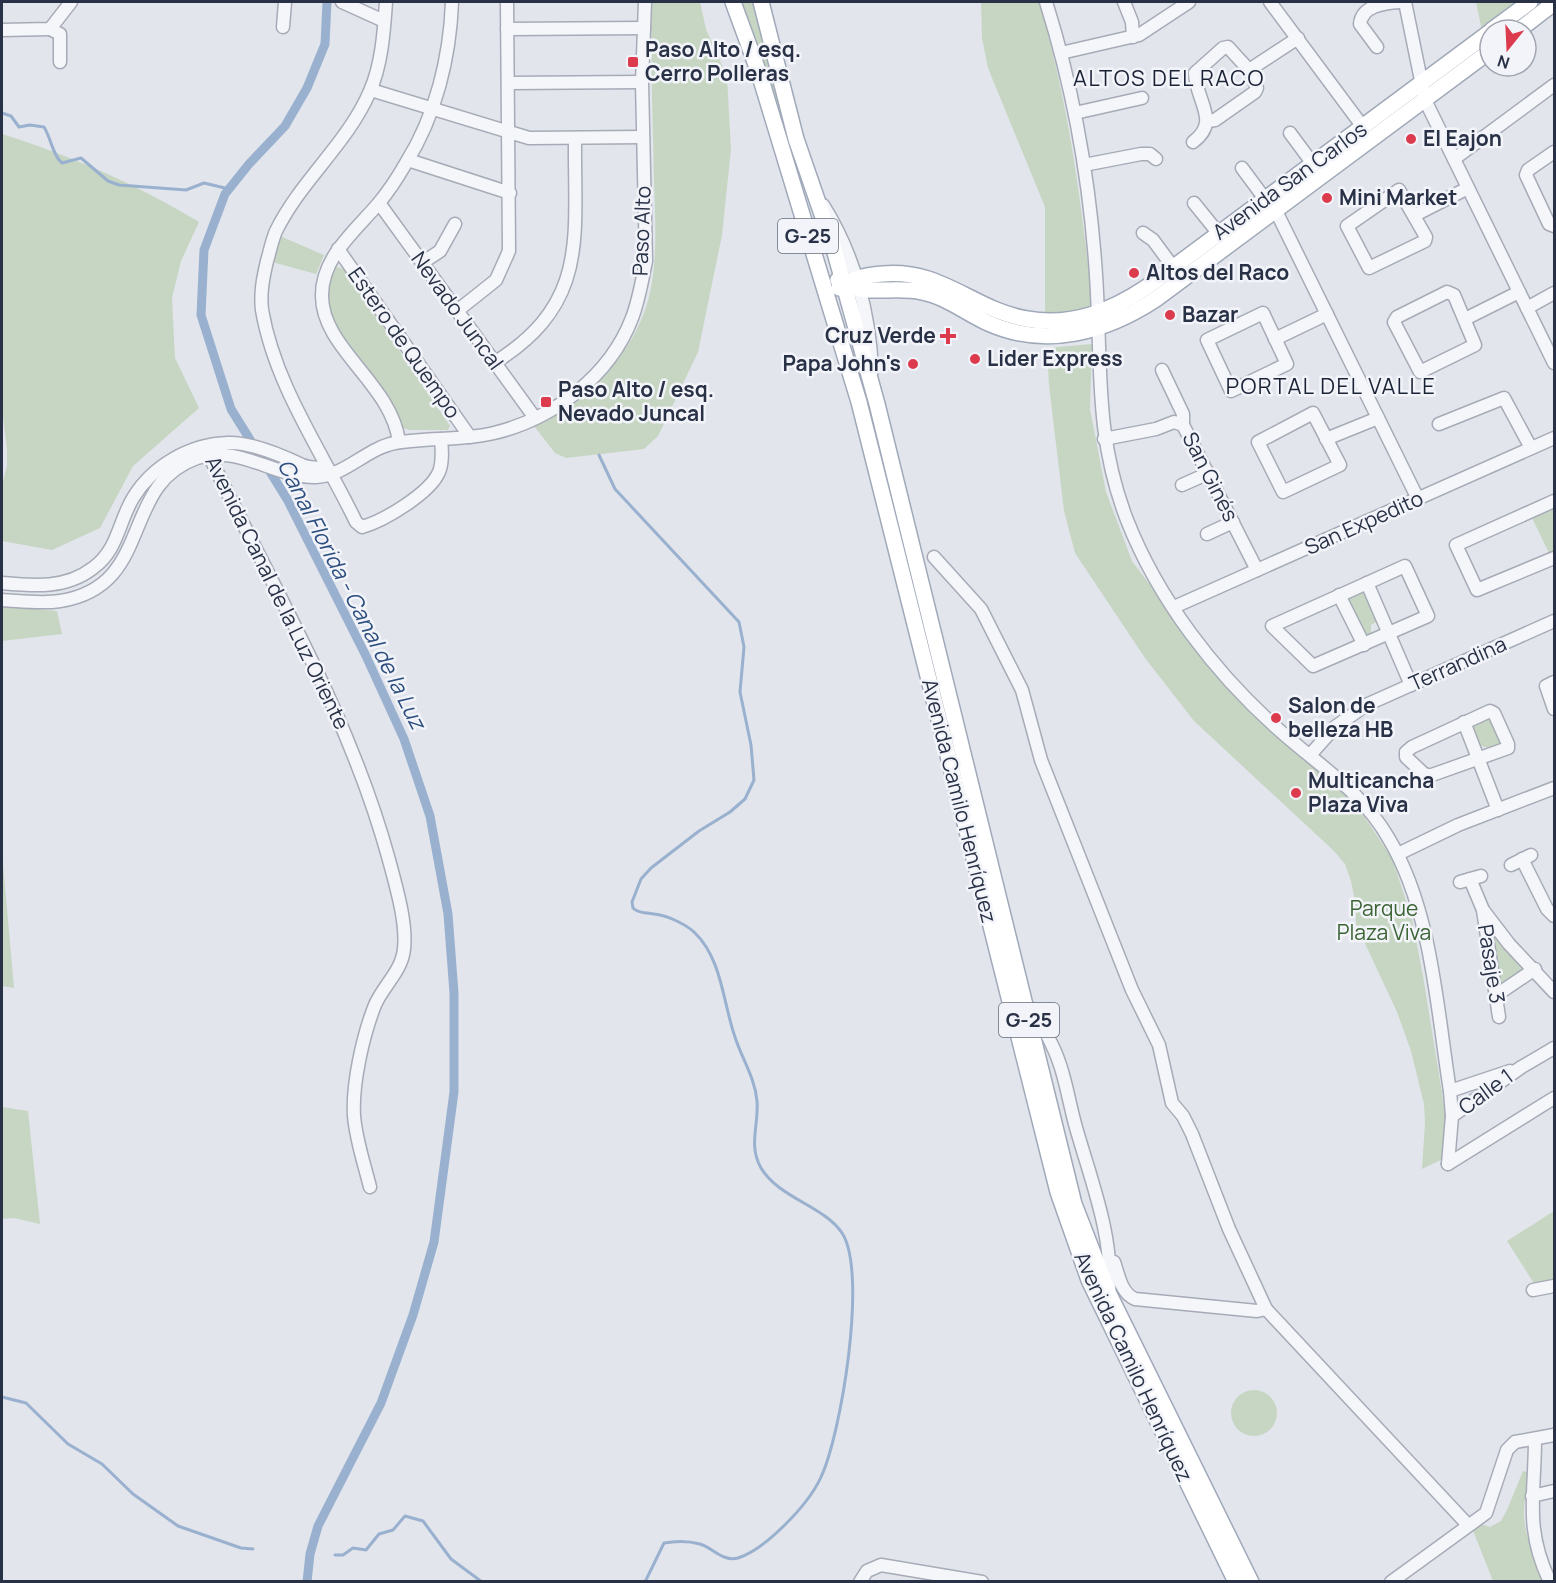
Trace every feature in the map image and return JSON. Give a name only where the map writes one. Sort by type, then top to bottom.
[{"type":"main road","name":"Avenida Camilo Henríquez","points":[[733,2],[789,172],[862,413],[1058,1192],[1089,1280],[1236,1581]]},
{"type":"main road","name":"Avenida Camilo Henríquez","points":[[761,2],[794,129],[815,191],[853,284],[872,389],[1066,1178],[1090,1249],[1109,1294],[1251,1581]]},
{"type":"main road","name":"Avenida San Carlos","points":[[1508,18],[1530,2]]},
{"type":"main road","points":[[1535,18],[1554,3]]},
{"type":"main road","name":"Avenida San Carlos","points":[[853,284],[900,289],[940,297],[990,324],[1017,333],[1058,336],[1098,321],[1478,41]]},
{"type":"main road","name":"Avenida San Carlos","points":[[853,284],[902,273],[943,282],[992,309],[1026,319],[1118,322],[1156,299],[1478,60]]},
{"type":"main road","points":[[789,172],[814,217],[831,272],[853,284],[828,301]]},
{"type":"main road","points":[[900,289],[899,279],[902,273]]},
{"type":"street","points":[[50,29],[70,2]]},
{"type":"street","points":[[283,27],[285,2]]},
{"type":"street","points":[[342,2],[384,21]]},
{"type":"street","points":[[386,2],[380,54],[371,90],[346,133],[294,200],[276,232],[260,290],[268,338],[282,378],[356,522],[362,527],[371,525],[417,497],[433,483],[440,471],[441,439]]},
{"type":"street","points":[[399,442],[397,428],[388,408],[327,322],[321,298],[322,289],[327,268],[338,249],[379,203],[408,160],[432,109],[449,43],[452,2]]},
{"type":"street","points":[[457,311],[495,280],[504,267],[509,251],[507,2]]},
{"type":"street","name":"Paso Alto","points":[[332,472],[376,447],[399,442],[470,437],[514,427],[535,418],[559,406],[588,384],[613,351],[632,318],[646,261],[642,82],[645,2]]},
{"type":"street","points":[[1046,2],[1075,113],[1084,165],[1094,242],[1099,384],[1104,439],[1126,518],[1143,555],[1174,608],[1246,698],[1357,795],[1398,854],[1413,893],[1423,931],[1450,1091],[1452,1116],[1448,1164],[1470,1153],[1554,1098]]},
{"type":"street","points":[[1124,2],[1132,22],[1133,37]]},
{"type":"street","points":[[1061,53],[1133,37],[1151,30],[1189,2]]},
{"type":"street","points":[[1270,2],[1363,127]]},
{"type":"street","points":[[1377,47],[1360,24],[1361,16],[1366,10],[1400,2]]},
{"type":"street","points":[[1405,2],[1425,100],[1554,363]]},
{"type":"street","points":[[507,29],[644,28]]},
{"type":"street","points":[[2,30],[50,29],[60,34],[60,62]]},
{"type":"street","points":[[1249,70],[1298,38]]},
{"type":"street","points":[[1193,142],[1204,134],[1208,121],[1205,117],[1196,73],[1223,48],[1228,47],[1258,83],[1255,92],[1215,120],[1208,121]]},
{"type":"street","points":[[508,83],[642,82]]},
{"type":"street","points":[[1454,159],[1554,85]]},
{"type":"street","points":[[371,90],[509,134],[547,140],[643,137]]},
{"type":"street","points":[[1075,113],[1142,98]]},
{"type":"street","points":[[1290,133],[1312,164]]},
{"type":"street","points":[[494,363],[517,348],[549,317],[570,274],[573,250],[574,139]]},
{"type":"street","points":[[1554,152],[1528,171],[1526,175],[1549,224],[1554,226]]},
{"type":"street","points":[[1084,165],[1141,154],[1150,154],[1156,159]]},
{"type":"street","points":[[408,160],[510,193]]},
{"type":"street","points":[[1242,168],[1265,200]]},
{"type":"street","points":[[1415,214],[1468,188]]},
{"type":"street","points":[[1399,190],[1415,214],[1426,237],[1425,241],[1372,267],[1365,266],[1347,230],[1350,223],[1399,190]]},
{"type":"street","name":"Nevado Juncal","points":[[379,203],[535,418]]},
{"type":"street","points":[[1194,203],[1219,234]]},
{"type":"street","points":[[1276,211],[1418,499]]},
{"type":"street","points":[[422,263],[440,252],[455,224]]},
{"type":"street","points":[[1143,233],[1151,238],[1173,267]]},
{"type":"street","name":"Estero de Quempo","points":[[338,249],[470,437]]},
{"type":"street","points":[[1447,292],[1454,295],[1465,319],[1475,345],[1420,372],[1394,322],[1397,317],[1447,292]]},
{"type":"street","points":[[1465,319],[1520,292]]},
{"type":"street","points":[[1527,308],[1554,293]]},
{"type":"street","points":[[1263,313],[1275,339],[1287,364],[1231,391],[1207,340],[1263,313]]},
{"type":"street","points":[[1275,339],[1327,314]]},
{"type":"street","points":[[1162,370],[1183,414],[1183,425]]},
{"type":"street","points":[[1439,424],[1504,398],[1531,448]]},
{"type":"street","points":[[1313,413],[1326,440],[1340,465],[1283,492],[1258,442],[1313,413]]},
{"type":"street","points":[[1326,440],[1378,418]]},
{"type":"street","name":"San Ginés","points":[[1104,439],[1156,429],[1174,422],[1183,425],[1257,570]]},
{"type":"street","name":"San Expedito","points":[[1174,608],[1554,438]]},
{"type":"street","points":[[2,600],[62,601],[81,596],[99,586],[114,573],[126,557],[144,508],[160,482],[183,464],[207,451],[229,443],[332,472]]},
{"type":"street","points":[[296,462],[312,461],[319,448]]},
{"type":"street","points":[[2,583],[50,586],[87,573],[109,553],[120,532],[127,509],[148,479],[177,457],[207,451],[238,456],[307,476],[332,472]]},
{"type":"street","name":"Avenida Canal de la Luz Oriente","points":[[207,451],[300,631],[346,733],[382,836],[399,898],[405,949],[393,978],[379,998],[370,1018],[360,1055],[354,1114],[357,1137],[370,1187]]},
{"type":"street","points":[[1182,484],[1209,472]]},
{"type":"street","points":[[1554,501],[1456,545],[1477,590],[1554,558]]},
{"type":"street","points":[[1207,534],[1233,522]]},
{"type":"street","points":[[934,557],[981,609],[1022,690],[1045,770],[1132,990],[1159,1045],[1172,1103],[1184,1116],[1229,1229],[1266,1309],[1468,1525]]},
{"type":"street","points":[[1405,566],[1428,616],[1313,666],[1272,626],[1367,583],[1405,566]]},
{"type":"street","points":[[1367,583],[1411,685]]},
{"type":"street","points":[[1339,595],[1364,645]]},
{"type":"street","name":"Terrandina","points":[[1310,755],[1335,727],[1355,711],[1554,621]]},
{"type":"street","points":[[1550,684],[1554,709]]},
{"type":"street","points":[[1490,711],[1494,713],[1509,746],[1429,776],[1423,774],[1406,757],[1406,752],[1412,747],[1464,722],[1490,711]]},
{"type":"street","points":[[1464,722],[1480,758],[1498,810]]},
{"type":"street","points":[[1398,854],[1458,825],[1554,788]]},
{"type":"street","points":[[1521,860],[1552,910]]},
{"type":"street","points":[[1471,879],[1483,910],[1509,944],[1554,992]]},
{"type":"street","name":"Pasaje 3","points":[[1483,910],[1499,1017]]},
{"type":"street","points":[[1495,996],[1534,969]]},
{"type":"street","points":[[1024,1001],[1041,1023],[1054,1047],[1121,1284],[1128,1296],[1143,1301],[1257,1311],[1266,1309]]},
{"type":"street","name":"Calle 1","points":[[1452,1116],[1520,1068],[1554,1048]]},
{"type":"street","name":"Calle 1","points":[[1450,1091],[1520,1068]]},
{"type":"street","points":[[1106,1233],[1111,1274],[1109,1294]]},
{"type":"street","points":[[1533,1290],[1554,1286]]},
{"type":"street","points":[[1391,1581],[1486,1513],[1507,1450],[1515,1442],[1554,1435]]},
{"type":"street","points":[[1535,1439],[1532,1496],[1535,1545],[1550,1581]]},
{"type":"street","points":[[1532,1496],[1554,1491]]},
{"type":"street","points":[[860,1581],[867,1571],[881,1565],[982,1581]]},
{"type":"green space","points":[[652,2],[700,2],[706,29],[727,77],[731,149],[722,235],[698,352],[658,436],[644,449],[566,458],[555,453],[534,426],[554,416],[591,389],[622,354],[643,314],[653,279],[655,236],[651,68]]},
{"type":"green space","points":[[740,2],[757,2],[792,158],[771,85]]},
{"type":"green space","points":[[981,2],[1039,2],[1059,78],[1073,155],[1093,311],[1045,315],[1045,207],[988,68],[982,38]]},
{"type":"green space","points":[[1476,2],[1522,2],[1500,18],[1479,18]]},
{"type":"green space","points":[[2,134],[103,172],[199,222],[181,261],[172,298],[175,358],[199,408],[133,466],[100,528],[52,550],[2,541],[2,485],[7,466],[7,449],[2,409]]},
{"type":"green space","points":[[280,236],[324,255],[316,274],[272,262]]},
{"type":"green space","points":[[335,266],[345,270],[450,426],[448,430],[403,428],[385,395],[337,329],[330,313],[327,289]]},
{"type":"green space","name":"Parque Plaza Viva","points":[[1092,344],[1090,409],[1106,492],[1132,561],[1204,657],[1357,806],[1392,858],[1412,919],[1446,1118],[1445,1158],[1422,1169],[1424,1104],[1411,1051],[1397,1012],[1356,924],[1355,901],[1345,864],[1334,851],[1194,721],[1145,658],[1075,553],[1064,511],[1049,385],[1047,348]]},
{"type":"green space","points":[[1553,508],[1554,556],[1551,557],[1532,518]]},
{"type":"green space","points":[[1367,589],[1381,619],[1371,625],[1371,634],[1365,638],[1345,598]]},
{"type":"green space","points":[[2,606],[57,611],[62,634],[2,641]]},
{"type":"green space","points":[[1493,714],[1506,745],[1491,748],[1479,743],[1469,724]]},
{"type":"green space","points":[[2,852],[14,988],[2,986]]},
{"type":"green space","points":[[1493,927],[1532,971],[1495,996],[1485,943]]},
{"type":"green space","points":[[2,1107],[28,1111],[40,1224],[14,1218],[2,1219]]},
{"type":"green space","points":[[1554,1211],[1554,1281],[1535,1285],[1507,1241]]},
{"type":"green space","points":[[1254,1390],[1263,1391],[1271,1396],[1276,1404],[1276,1422],[1271,1430],[1263,1435],[1254,1436],[1245,1435],[1237,1430],[1232,1422],[1231,1413],[1232,1404],[1237,1396],[1245,1391]]},
{"type":"green space","points":[[1523,1471],[1527,1472],[1528,1477],[1524,1509],[1526,1531],[1545,1581],[1493,1581],[1472,1528],[1481,1524],[1490,1527],[1501,1521]]},
{"type":"waterway","name":"Canal Florida - Canal de la Luz","points":[[307,1582],[310,1554],[318,1526],[381,1403],[413,1315],[434,1242],[454,1092],[454,993],[448,914],[430,816],[404,739],[366,656],[287,499],[231,409],[201,315],[204,250],[225,194],[249,164],[285,126],[307,88],[325,44],[327,2]]},
{"type":"waterway","points":[[2,113],[11,116],[19,127],[30,125],[44,127],[56,156],[62,163],[81,158],[108,181],[119,185],[186,190],[204,183],[229,189]]},
{"type":"waterway","points":[[599,455],[615,489],[739,622],[744,647],[740,692],[751,745],[754,780],[745,799],[730,812],[699,831],[651,868],[641,879],[632,902],[633,908],[681,923],[695,933],[711,955],[721,982],[735,1037],[756,1093],[755,1151],[757,1160],[769,1178],[779,1187],[824,1216],[842,1233],[849,1253],[852,1282],[849,1354],[836,1427],[821,1477],[807,1500],[773,1536],[738,1558],[728,1558],[696,1543],[664,1543],[645,1582]]},
{"type":"waterway","points":[[2,1397],[26,1403],[68,1444],[102,1464],[133,1494],[178,1526],[241,1548],[253,1549]]},
{"type":"waterway","points":[[335,1555],[343,1555],[353,1548],[366,1550],[379,1534],[393,1530],[405,1516],[423,1521],[451,1559],[482,1582]]},
{"type":"place","name":"Paso Alto / esq. Cerro Polleras","points":[[633,62]]},
{"type":"place","name":"El Eajon","points":[[1411,139]]},
{"type":"place","name":"Mini Market","points":[[1327,198]]},
{"type":"place","name":"Altos del Raco","points":[[1134,273]]},
{"type":"place","name":"Bazar","points":[[1170,315]]},
{"type":"place","name":"Cruz Verde","points":[[948,336]]},
{"type":"place","name":"Lider Express","points":[[975,359]]},
{"type":"place","name":"Papa John's","points":[[913,364]]},
{"type":"place","name":"Paso Alto / esq. Nevado Juncal","points":[[546,402]]},
{"type":"place","name":"Salon de belleza HB","points":[[1276,718]]},
{"type":"place","name":"Multicancha Plaza Viva","points":[[1296,793]]},
{"type":"district","name":"ALTOS DEL RACO","points":[[1169,78]]},
{"type":"district","name":"PORTAL DEL VALLE","points":[[1331,386]]}]
